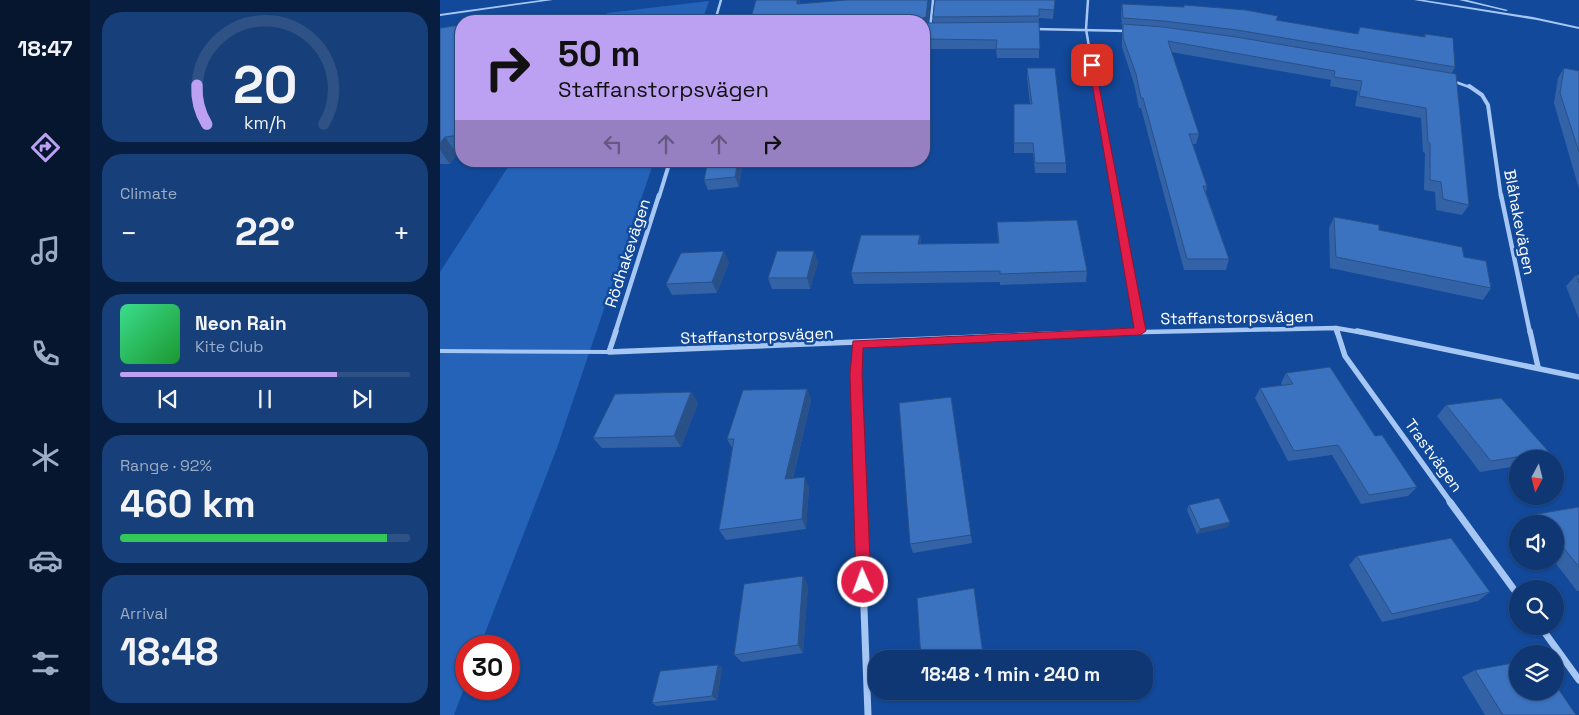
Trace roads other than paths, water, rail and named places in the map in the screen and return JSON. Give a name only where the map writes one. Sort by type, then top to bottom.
[{"type":"street","points":[[440,15],[550,0]]},
{"type":"street","points":[[717,15],[721,0]]},
{"type":"street","points":[[933,0],[930,29],[939,29]]},
{"type":"street","points":[[1088,0],[1086,28],[1140,331]]},
{"type":"street","points":[[1416,0],[1537,19],[1579,28]]},
{"type":"street","points":[[1460,0],[1537,19]]},
{"type":"street","points":[[1027,29],[1086,28],[1136,31]]},
{"type":"street","name":"Blåhakevägen","points":[[1441,78],[1472,88],[1483,95],[1488,105],[1503,212],[1538,367]]},
{"type":"street","name":"Rödhakevägen","points":[[609,352],[668,167]]},
{"type":"street","name":"Staffanstorpsvägen","points":[[609,352],[857,344],[1140,331],[1336,328],[1387,336],[1579,377]]},
{"type":"street","name":"Trastvägen","points":[[1336,328],[1345,356],[1509,583]]},
{"type":"street","points":[[857,344],[856,384],[868,715]]},
{"type":"street","points":[[1546,635],[1579,680]]},
{"type":"lane","name":"Staffanstorpsvägen","points":[[440,351],[609,352]]}]
